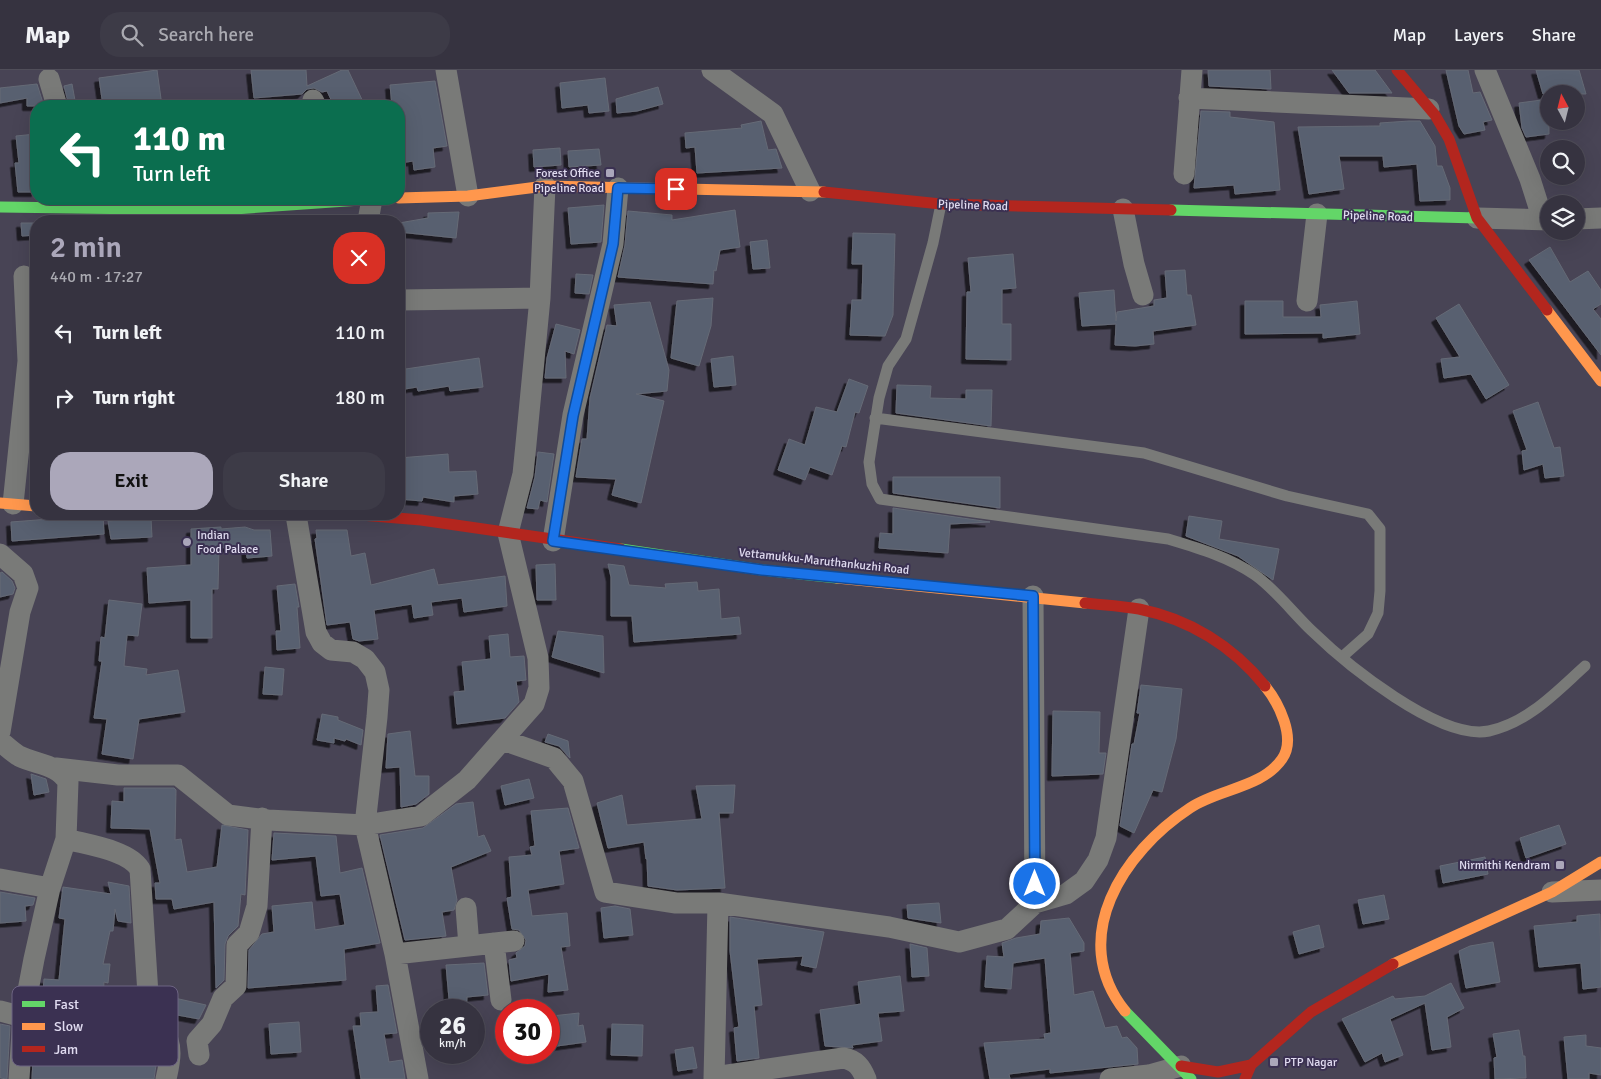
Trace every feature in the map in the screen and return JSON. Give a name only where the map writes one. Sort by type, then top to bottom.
[{"type":"main road","points":[[1397,70],[1435,115],[1449,139],[1476,218],[1601,381]]},
{"type":"main road","name":"Pipeline Road","points":[[405,198],[468,196],[545,186],[810,191],[941,204],[1476,218]]},
{"type":"main road","points":[[0,207],[55,205]]},
{"type":"main road","points":[[105,205],[220,210],[285,205]]},
{"type":"main road","points":[[7,503],[30,505]]},
{"type":"main road","name":"Vettamukku-Maruthankuzhi Road","points":[[405,519],[762,570],[1139,608],[1190,625],[1227,649],[1248,666],[1270,693],[1284,718],[1289,735],[1284,758],[1260,779],[1211,796],[1178,816],[1133,860],[1110,895],[1101,929],[1099,957],[1105,984],[1125,1011],[1157,1046],[1186,1073]]},
{"type":"main road","points":[[1245,1079],[1251,1065],[1311,1012],[1381,970],[1552,892],[1601,862]]},
{"type":"main road","points":[[1186,1073],[1218,1072],[1251,1065]]},
{"type":"street","points":[[446,70],[468,196]]},
{"type":"street","points":[[712,70],[773,114],[810,191]]},
{"type":"street","points":[[1184,174],[1192,70]]},
{"type":"street","points":[[1485,70],[1540,205]]},
{"type":"street","points":[[50,79],[55,100]]},
{"type":"street","points":[[1189,98],[1429,109]]},
{"type":"street","points":[[0,741],[18,755],[56,768],[118,775],[178,775],[228,815],[262,818],[364,826],[422,816],[467,780],[534,704],[539,688],[538,658],[508,533],[522,474],[540,298],[545,186]]},
{"type":"street","points":[[553,541],[573,416],[613,244],[618,188]]},
{"type":"street","points":[[1123,209],[1134,264],[1143,295]]},
{"type":"street","points":[[1308,300],[1317,214]]},
{"type":"street","name":"Pipeline Road","points":[[1476,218],[1540,220]]},
{"type":"street","points":[[1585,219],[1601,218]]},
{"type":"street","points":[[7,503],[28,361],[24,276]]},
{"type":"street","points":[[405,300],[540,298]]},
{"type":"street","points":[[297,520],[316,632],[322,643],[331,650],[353,652],[365,659],[375,672],[379,690],[364,826],[395,954],[418,1079]]},
{"type":"street","points":[[0,554],[23,574],[28,588],[20,612],[0,732]]},
{"type":"street","points":[[1033,596],[1035,903]]},
{"type":"street","points":[[503,740],[554,758],[573,781],[605,892],[676,903],[718,903],[889,926],[959,942],[1007,929],[1035,903],[1066,894],[1084,881],[1098,860],[1106,838],[1139,608]]},
{"type":"street","points":[[29,986],[50,888],[66,838],[68,782],[64,775],[56,768]]},
{"type":"street","points":[[198,1055],[196,1041],[212,1024],[223,998],[236,986],[237,944],[250,933],[257,906],[262,818]]},
{"type":"street","points":[[66,838],[124,855],[135,860],[140,869],[147,986]]},
{"type":"street","points":[[0,879],[50,888]]},
{"type":"street","points":[[1552,892],[1601,890]]},
{"type":"street","points":[[718,903],[714,1078],[843,1058],[858,1064],[866,1079]]},
{"type":"street","points":[[466,908],[469,946]]},
{"type":"street","points":[[395,954],[504,942],[501,999]]},
{"type":"street","points":[[19,1079],[20,1066]]},
{"type":"street","points":[[166,1079],[168,1066]]},
{"type":"street","points":[[1110,1079],[1186,1073]]},
{"type":"lane","points":[[941,204],[933,243],[906,339],[888,366],[875,418],[869,462],[872,484],[880,499],[1168,539],[1203,549],[1255,576],[1314,633],[1390,693],[1440,724],[1461,730],[1488,731],[1533,713],[1585,666]]},
{"type":"lane","points":[[875,418],[1144,453],[1287,496],[1368,514],[1380,529],[1378,613],[1368,634],[1342,657]]},
{"type":"building","points":[[157,70],[161,100],[102,100],[99,78]]},
{"type":"building","points":[[251,70],[306,70],[307,86],[342,70],[348,70],[362,100],[331,100],[327,91],[322,92],[314,88],[307,89],[302,94],[254,98]]},
{"type":"building","points":[[1208,70],[1270,70],[1271,89],[1209,86]]},
{"type":"building","points":[[1332,70],[1375,70],[1392,93],[1349,93]]},
{"type":"building","points":[[1446,70],[1468,70],[1473,93],[1480,92],[1492,120],[1483,122],[1485,130],[1464,134],[1459,126]]},
{"type":"building","points":[[1536,70],[1579,70],[1583,85],[1540,85]]},
{"type":"building","points":[[605,78],[609,111],[589,113],[588,105],[562,108],[560,83]]},
{"type":"building","points":[[435,81],[447,146],[433,148],[435,167],[414,170],[413,161],[405,162],[405,100],[391,100],[390,85]]},
{"type":"building","points":[[37,84],[42,100],[30,100],[30,106],[27,106],[27,98],[0,103],[0,88]]},
{"type":"building","points":[[72,84],[75,100],[68,100],[64,86]]},
{"type":"building","points":[[658,87],[663,104],[637,111],[617,113],[616,99]]},
{"type":"building","points":[[1540,100],[1540,130],[1549,130],[1549,134],[1526,137],[1522,128],[1519,103]]},
{"type":"building","points":[[1201,111],[1230,112],[1230,117],[1274,122],[1280,190],[1235,194],[1234,185],[1194,188]]},
{"type":"building","points":[[761,121],[768,150],[776,149],[782,168],[697,173],[695,147],[686,148],[685,133],[742,128],[741,125]]},
{"type":"building","points":[[1420,121],[1435,146],[1437,166],[1442,166],[1450,188],[1450,200],[1420,201],[1417,164],[1384,167],[1383,156],[1339,156],[1344,189],[1309,194],[1298,127],[1380,126],[1380,123]]},
{"type":"building","points":[[30,135],[30,192],[18,192],[15,163],[19,163],[16,136]]},
{"type":"building","points":[[560,148],[561,165],[534,167],[533,150]]},
{"type":"building","points":[[599,149],[601,165],[569,167],[568,151]]},
{"type":"building","points":[[604,205],[601,242],[571,244],[568,208]]},
{"type":"building","points":[[735,210],[740,247],[720,250],[716,271],[714,270],[713,284],[618,277],[625,245],[628,211],[672,215],[672,220]]},
{"type":"building","points":[[459,212],[456,238],[405,233],[405,222],[428,218],[428,213]]},
{"type":"building","points":[[21,223],[30,223],[30,235],[22,236]]},
{"type":"building","points":[[853,233],[895,234],[893,315],[885,336],[850,335],[852,300],[862,300],[863,264],[852,264]]},
{"type":"building","points":[[767,240],[770,268],[753,269],[750,242]]},
{"type":"building","points":[[1550,247],[1570,282],[1588,271],[1601,290],[1601,304],[1593,309],[1601,319],[1601,355],[1529,260]]},
{"type":"building","points":[[1013,254],[1016,288],[1002,289],[1002,324],[1011,324],[1011,360],[966,359],[967,292],[971,292],[968,258]]},
{"type":"building","points":[[1185,270],[1187,295],[1191,295],[1196,325],[1153,331],[1154,344],[1135,346],[1115,345],[1116,324],[1082,326],[1079,293],[1114,290],[1116,321],[1117,312],[1154,306],[1154,300],[1167,298],[1165,271]]},
{"type":"building","points":[[576,274],[593,275],[589,294],[575,293]]},
{"type":"building","points":[[713,298],[711,326],[699,366],[671,358],[677,301]]},
{"type":"building","points":[[1245,301],[1283,301],[1283,317],[1321,317],[1320,305],[1357,301],[1360,334],[1323,338],[1323,333],[1245,334]]},
{"type":"building","points":[[650,302],[669,370],[667,391],[636,394],[664,401],[641,503],[612,495],[616,479],[576,477],[582,439],[587,439],[590,398],[607,325],[617,326],[614,305]]},
{"type":"building","points":[[1459,304],[1509,385],[1486,399],[1471,374],[1444,378],[1441,359],[1460,357],[1436,318]]},
{"type":"building","points":[[556,324],[580,330],[574,354],[565,351],[566,378],[545,378],[547,358]]},
{"type":"building","points":[[733,356],[736,385],[714,387],[711,359]]},
{"type":"building","points":[[479,358],[483,387],[450,391],[449,386],[418,391],[417,387],[405,389],[405,369]]},
{"type":"building","points":[[849,379],[868,386],[859,413],[855,412],[846,447],[842,446],[832,475],[810,467],[805,480],[778,470],[789,439],[805,445],[816,407],[837,412]]},
{"type":"building","points":[[897,385],[931,386],[930,398],[966,399],[966,390],[992,390],[991,426],[896,413]]},
{"type":"building","points":[[1538,402],[1554,448],[1560,447],[1564,476],[1545,478],[1543,464],[1524,470],[1522,451],[1527,450],[1513,411]]},
{"type":"building","points":[[538,452],[554,454],[547,502],[540,500],[538,509],[527,508],[535,477]]},
{"type":"building","points":[[448,454],[449,472],[476,471],[478,494],[454,496],[454,502],[423,497],[422,501],[405,500],[405,458]]},
{"type":"building","points":[[893,477],[1000,477],[1000,508],[893,493]]},
{"type":"building","points":[[893,508],[990,522],[950,524],[948,553],[879,548],[880,533],[893,534]]},
{"type":"building","points":[[1189,516],[1222,521],[1219,539],[1279,549],[1273,580],[1238,556],[1186,536]]},
{"type":"building","points":[[103,520],[104,534],[12,541],[11,522]]},
{"type":"building","points":[[151,520],[152,537],[111,539],[108,521]]},
{"type":"building","points":[[221,527],[221,529],[245,527],[254,530],[270,530],[272,556],[247,558],[246,546],[219,548],[218,589],[212,589],[212,638],[191,638],[191,600],[149,603],[147,568],[191,565],[191,529]]},
{"type":"building","points":[[316,530],[347,530],[351,556],[365,553],[371,585],[434,569],[438,585],[505,576],[507,606],[464,612],[462,598],[431,602],[433,615],[414,618],[412,604],[374,610],[378,639],[359,641],[353,639],[350,622],[327,625],[315,539],[317,538]]},
{"type":"building","points":[[555,564],[556,600],[537,600],[536,565]]},
{"type":"building","points":[[608,564],[624,566],[629,585],[666,588],[665,584],[697,582],[698,591],[719,589],[721,619],[739,617],[741,634],[634,642],[632,616],[611,616],[611,577]]},
{"type":"building","points":[[2,572],[12,581],[15,588],[13,594],[0,597],[0,573]]},
{"type":"building","points":[[295,584],[299,607],[297,607],[300,648],[277,650],[276,631],[281,631],[277,586]]},
{"type":"building","points":[[109,600],[142,604],[138,636],[127,635],[124,666],[147,669],[146,675],[178,670],[185,712],[139,719],[133,759],[102,754],[107,719],[94,718],[102,661],[99,661],[101,637],[105,638]]},
{"type":"building","points":[[558,631],[603,636],[604,673],[552,657]]},
{"type":"building","points":[[508,634],[510,657],[524,656],[526,680],[516,681],[519,702],[505,718],[457,724],[454,692],[465,691],[462,662],[491,659],[489,636]]},
{"type":"building","points":[[265,667],[284,669],[282,695],[263,694]]},
{"type":"building","points":[[1141,685],[1182,689],[1176,739],[1162,792],[1153,790],[1134,833],[1120,826],[1132,744],[1134,744],[1140,713],[1137,713]]},
{"type":"building","points":[[1053,711],[1100,712],[1099,753],[1106,753],[1103,774],[1052,776]]},
{"type":"building","points":[[322,714],[338,717],[338,720],[363,730],[361,745],[346,739],[345,741],[334,738],[334,743],[317,740]]},
{"type":"building","points":[[410,731],[415,776],[429,776],[429,794],[416,804],[401,807],[400,767],[386,768],[388,734]]},
{"type":"building","points":[[548,734],[568,741],[570,758],[559,746],[545,742]]},
{"type":"building","points":[[31,774],[46,779],[49,792],[34,795]]},
{"type":"building","points":[[529,779],[534,798],[505,805],[501,786]]},
{"type":"building","points":[[735,785],[733,813],[719,813],[725,888],[677,890],[648,886],[644,842],[608,848],[597,803],[622,795],[627,825],[702,819],[696,786]]},
{"type":"building","points":[[124,788],[174,788],[176,790],[175,840],[181,839],[187,872],[217,867],[222,825],[248,830],[245,895],[241,894],[238,926],[228,936],[225,944],[224,980],[216,988],[214,902],[174,909],[172,899],[156,899],[155,883],[160,883],[150,829],[111,828],[112,801],[124,802]]},
{"type":"building","points":[[473,802],[478,837],[484,835],[491,851],[451,867],[457,900],[454,910],[442,912],[446,936],[405,940],[380,835],[423,828],[456,804]]},
{"type":"building","points":[[568,808],[579,848],[559,851],[564,884],[528,890],[532,916],[567,913],[570,946],[561,947],[568,990],[548,992],[549,974],[511,981],[509,960],[517,958],[516,953],[525,946],[526,940],[519,930],[512,929],[507,898],[512,897],[509,857],[532,855],[530,847],[535,846],[531,811]]},
{"type":"building","points":[[1559,825],[1566,844],[1526,858],[1520,838]]},
{"type":"building","points":[[274,833],[336,836],[340,873],[362,868],[380,943],[344,949],[346,980],[248,988],[249,950],[262,934],[274,932],[272,906],[312,902],[315,930],[345,925],[340,894],[321,896],[316,856],[272,860]]},
{"type":"building","points":[[1485,857],[1488,874],[1443,883],[1440,866]]},
{"type":"building","points":[[108,882],[129,886],[131,923],[118,921],[115,909],[113,931],[110,931],[103,964],[110,964],[108,983],[104,982],[104,986],[44,986],[44,979],[59,980],[65,919],[59,918],[63,887],[111,894]]},
{"type":"building","points":[[0,892],[35,898],[33,905],[25,906],[26,921],[0,923]]},
{"type":"building","points":[[1384,895],[1389,919],[1363,924],[1358,900]]},
{"type":"building","points":[[939,903],[941,923],[908,918],[907,905]]},
{"type":"building","points":[[615,906],[630,909],[633,935],[604,938],[601,908]]},
{"type":"building","points":[[1600,914],[1601,987],[1583,989],[1581,963],[1539,967],[1534,926],[1577,922],[1577,916]]},
{"type":"building","points":[[730,917],[824,932],[816,968],[801,965],[803,956],[757,959],[762,1005],[754,1006],[759,1058],[737,1061],[734,1028],[739,1027],[730,951]]},
{"type":"building","points":[[1069,918],[1084,943],[1084,951],[1070,953],[1074,995],[1093,991],[1105,1028],[1117,1026],[1122,1038],[1127,1037],[1137,1048],[1138,1064],[1050,1073],[1050,1069],[1009,1074],[1010,1079],[990,1079],[984,1043],[1045,1039],[1044,1034],[1051,1033],[1045,958],[1013,963],[1011,989],[985,987],[987,956],[1004,957],[1002,943],[1016,938],[1040,934],[1041,921]]},
{"type":"building","points":[[1319,925],[1324,947],[1299,954],[1293,932]]},
{"type":"building","points":[[1493,942],[1500,982],[1466,988],[1459,951],[1470,946]]},
{"type":"building","points":[[910,944],[927,948],[929,976],[912,977]]},
{"type":"building","points":[[484,963],[488,995],[467,997],[467,999],[449,999],[446,965]]},
{"type":"building","points":[[900,976],[904,1011],[878,1013],[882,1041],[852,1045],[853,1048],[825,1046],[820,1010],[861,1004],[858,982]]},
{"type":"building","points":[[1451,983],[1464,1008],[1447,1017],[1451,1047],[1432,1050],[1425,1003],[1390,1019],[1403,1055],[1385,1062],[1382,1053],[1365,1062],[1342,1019],[1393,996],[1395,999],[1425,996]]},
{"type":"building","points":[[388,985],[397,1033],[384,1034],[389,1062],[402,1060],[405,1079],[361,1079],[353,1026],[361,1026],[360,1013],[378,1012],[376,986]]},
{"type":"building","points":[[178,999],[206,1005],[199,1019],[178,1015]]},
{"type":"building","points":[[579,1013],[578,1026],[583,1025],[586,1042],[560,1046],[560,1015]]},
{"type":"building","points":[[299,1022],[301,1052],[271,1054],[269,1024]]},
{"type":"building","points":[[0,1024],[10,1026],[7,1079],[0,1078]]},
{"type":"building","points":[[612,1024],[643,1025],[642,1056],[611,1055]]},
{"type":"building","points":[[1519,1030],[1523,1056],[1525,1056],[1526,1078],[1495,1079],[1494,1058],[1497,1057],[1493,1034]]},
{"type":"building","points":[[1586,1035],[1586,1046],[1601,1048],[1601,1075],[1589,1073],[1589,1079],[1568,1079],[1564,1037]]},
{"type":"building","points":[[693,1047],[697,1068],[678,1071],[675,1050]]},
{"type":"building","points":[[33,1066],[156,1066],[154,1079],[32,1079]]},
{"type":"traffic: fast","points":[[0,207],[220,210],[290,205]]},
{"type":"traffic: fast","points":[[1171,210],[1477,218]]},
{"type":"traffic: fast","points":[[621,549],[762,570],[837,578]]},
{"type":"traffic: fast","points":[[1125,1011],[1191,1079]]},
{"type":"traffic: slow","points":[[405,198],[468,196],[545,186],[824,192]]},
{"type":"traffic: slow","points":[[1547,310],[1601,381]]},
{"type":"traffic: slow","points":[[0,503],[30,506]]},
{"type":"traffic: slow","points":[[837,578],[1085,603]]},
{"type":"traffic: slow","points":[[1125,1011],[1108,983],[1101,955],[1102,926],[1111,899],[1125,872],[1143,848],[1166,826],[1201,802],[1263,776],[1282,759],[1288,741],[1287,731],[1280,711],[1265,686]]},
{"type":"traffic: slow","points":[[1393,964],[1552,892],[1601,862]]},
{"type":"traffic: jam","points":[[1397,70],[1435,115],[1449,139],[1477,218],[1547,310]]},
{"type":"traffic: jam","points":[[824,192],[941,204],[1171,210]]},
{"type":"traffic: jam","points":[[405,519],[621,549]]},
{"type":"traffic: jam","points":[[1085,603],[1139,609],[1192,627],[1209,636],[1239,658],[1265,686]]},
{"type":"traffic: jam","points":[[1245,1079],[1251,1065],[1311,1012],[1393,964]]},
{"type":"traffic: jam","points":[[1181,1066],[1218,1072],[1251,1065]]},
{"type":"place","name":"Forest Office","points":[[610,173]]},
{"type":"place","name":"Indian Food Palace","points":[[187,542]]},
{"type":"place","name":"Nirmithi Kendram","points":[[1560,865]]},
{"type":"place","name":"PTP Nagar","points":[[1274,1062]]},
{"type":"route","points":[[676,189],[618,188],[613,244],[573,416],[553,541],[762,570],[1033,596],[1035,884]]}]
